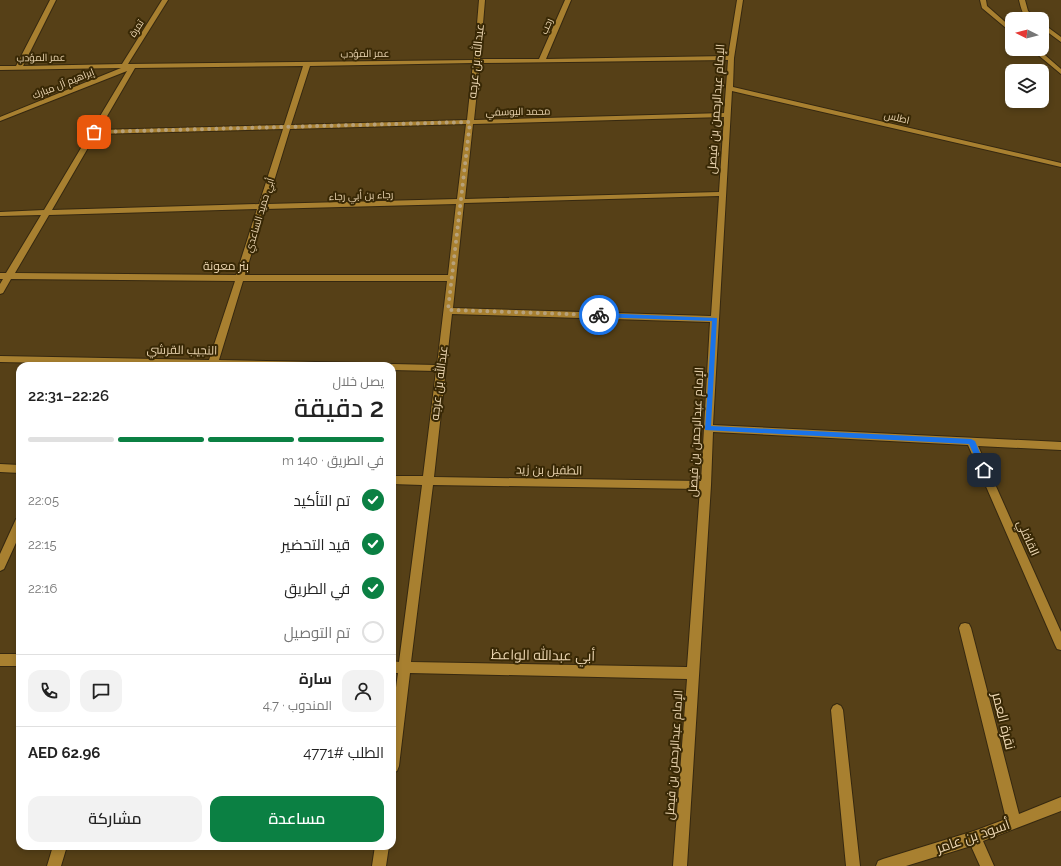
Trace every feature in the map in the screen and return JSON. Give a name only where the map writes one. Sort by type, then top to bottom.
[{"type":"street","points":[[19,67],[53,0]]},
{"type":"street","name":"تمرة","points":[[124,66],[165,0]]},
{"type":"street","name":"عبدالله بن عرجه","points":[[396,700],[398,667],[428,481],[477,61],[482,0]]},
{"type":"street","name":"رحب","points":[[542,60],[568,0]]},
{"type":"street","name":"الإمام عبدالرحمن بن فيصل","points":[[680,866],[706,485],[708,428],[727,115],[731,58],[740,0]]},
{"type":"street","points":[[983,0],[984,7],[1005,25]]},
{"type":"street","points":[[1022,0],[1025,12]]},
{"type":"street","points":[[1049,31],[1061,40]]},
{"type":"street","points":[[1042,56],[1061,72]]},
{"type":"street","name":"عمر المؤدب","points":[[0,68],[731,58]]},
{"type":"street","name":"أبي حميد الساعدي","points":[[213,362],[307,64]]},
{"type":"street","points":[[0,291],[4,276],[45,213],[133,66]]},
{"type":"street","name":"إبراهيم آل مبارك","points":[[0,119],[133,66]]},
{"type":"street","name":"اطلس","points":[[729,88],[1061,165]]},
{"type":"street","name":"محمد اليوسفي","points":[[94,132],[727,115]]},
{"type":"street","name":"رجاء بن أبي رجاء","points":[[0,214],[262,208],[723,194]]},
{"type":"street","name":"بئر معونة","points":[[4,276],[451,278]]},
{"type":"street","points":[[448,310],[715,319]]},
{"type":"street","name":"النجيب القرشي","points":[[0,359],[127,362]]},
{"type":"street","points":[[396,367],[441,368]]},
{"type":"street","points":[[708,428],[1061,446]]},
{"type":"street","name":"القافلي","points":[[971,441],[1061,645]]},
{"type":"street","points":[[0,468],[16,469]]},
{"type":"street","name":"الطفيل بن زيد","points":[[396,480],[706,485]]},
{"type":"street","points":[[0,566],[16,531]]},
{"type":"street","name":"نقرة العمر","points":[[965,628],[1014,822]]},
{"type":"street","points":[[0,660],[16,660]]},
{"type":"street","name":"أبي عبدالله الواعظ","points":[[398,667],[693,673]]},
{"type":"street","points":[[837,710],[853,866]]},
{"type":"street","name":"أسود بن عامر","points":[[883,866],[974,838],[1061,804]]},
{"type":"street","points":[[974,838],[987,866]]},
{"type":"street","points":[[54,866],[59,850]]},
{"type":"street","points":[[379,866],[381,850]]},
{"type":"way so far","points":[[94,132],[470,122],[448,310],[599,315]]},
{"type":"route","points":[[599,315],[715,319],[708,428],[971,441],[984,470]]}]
